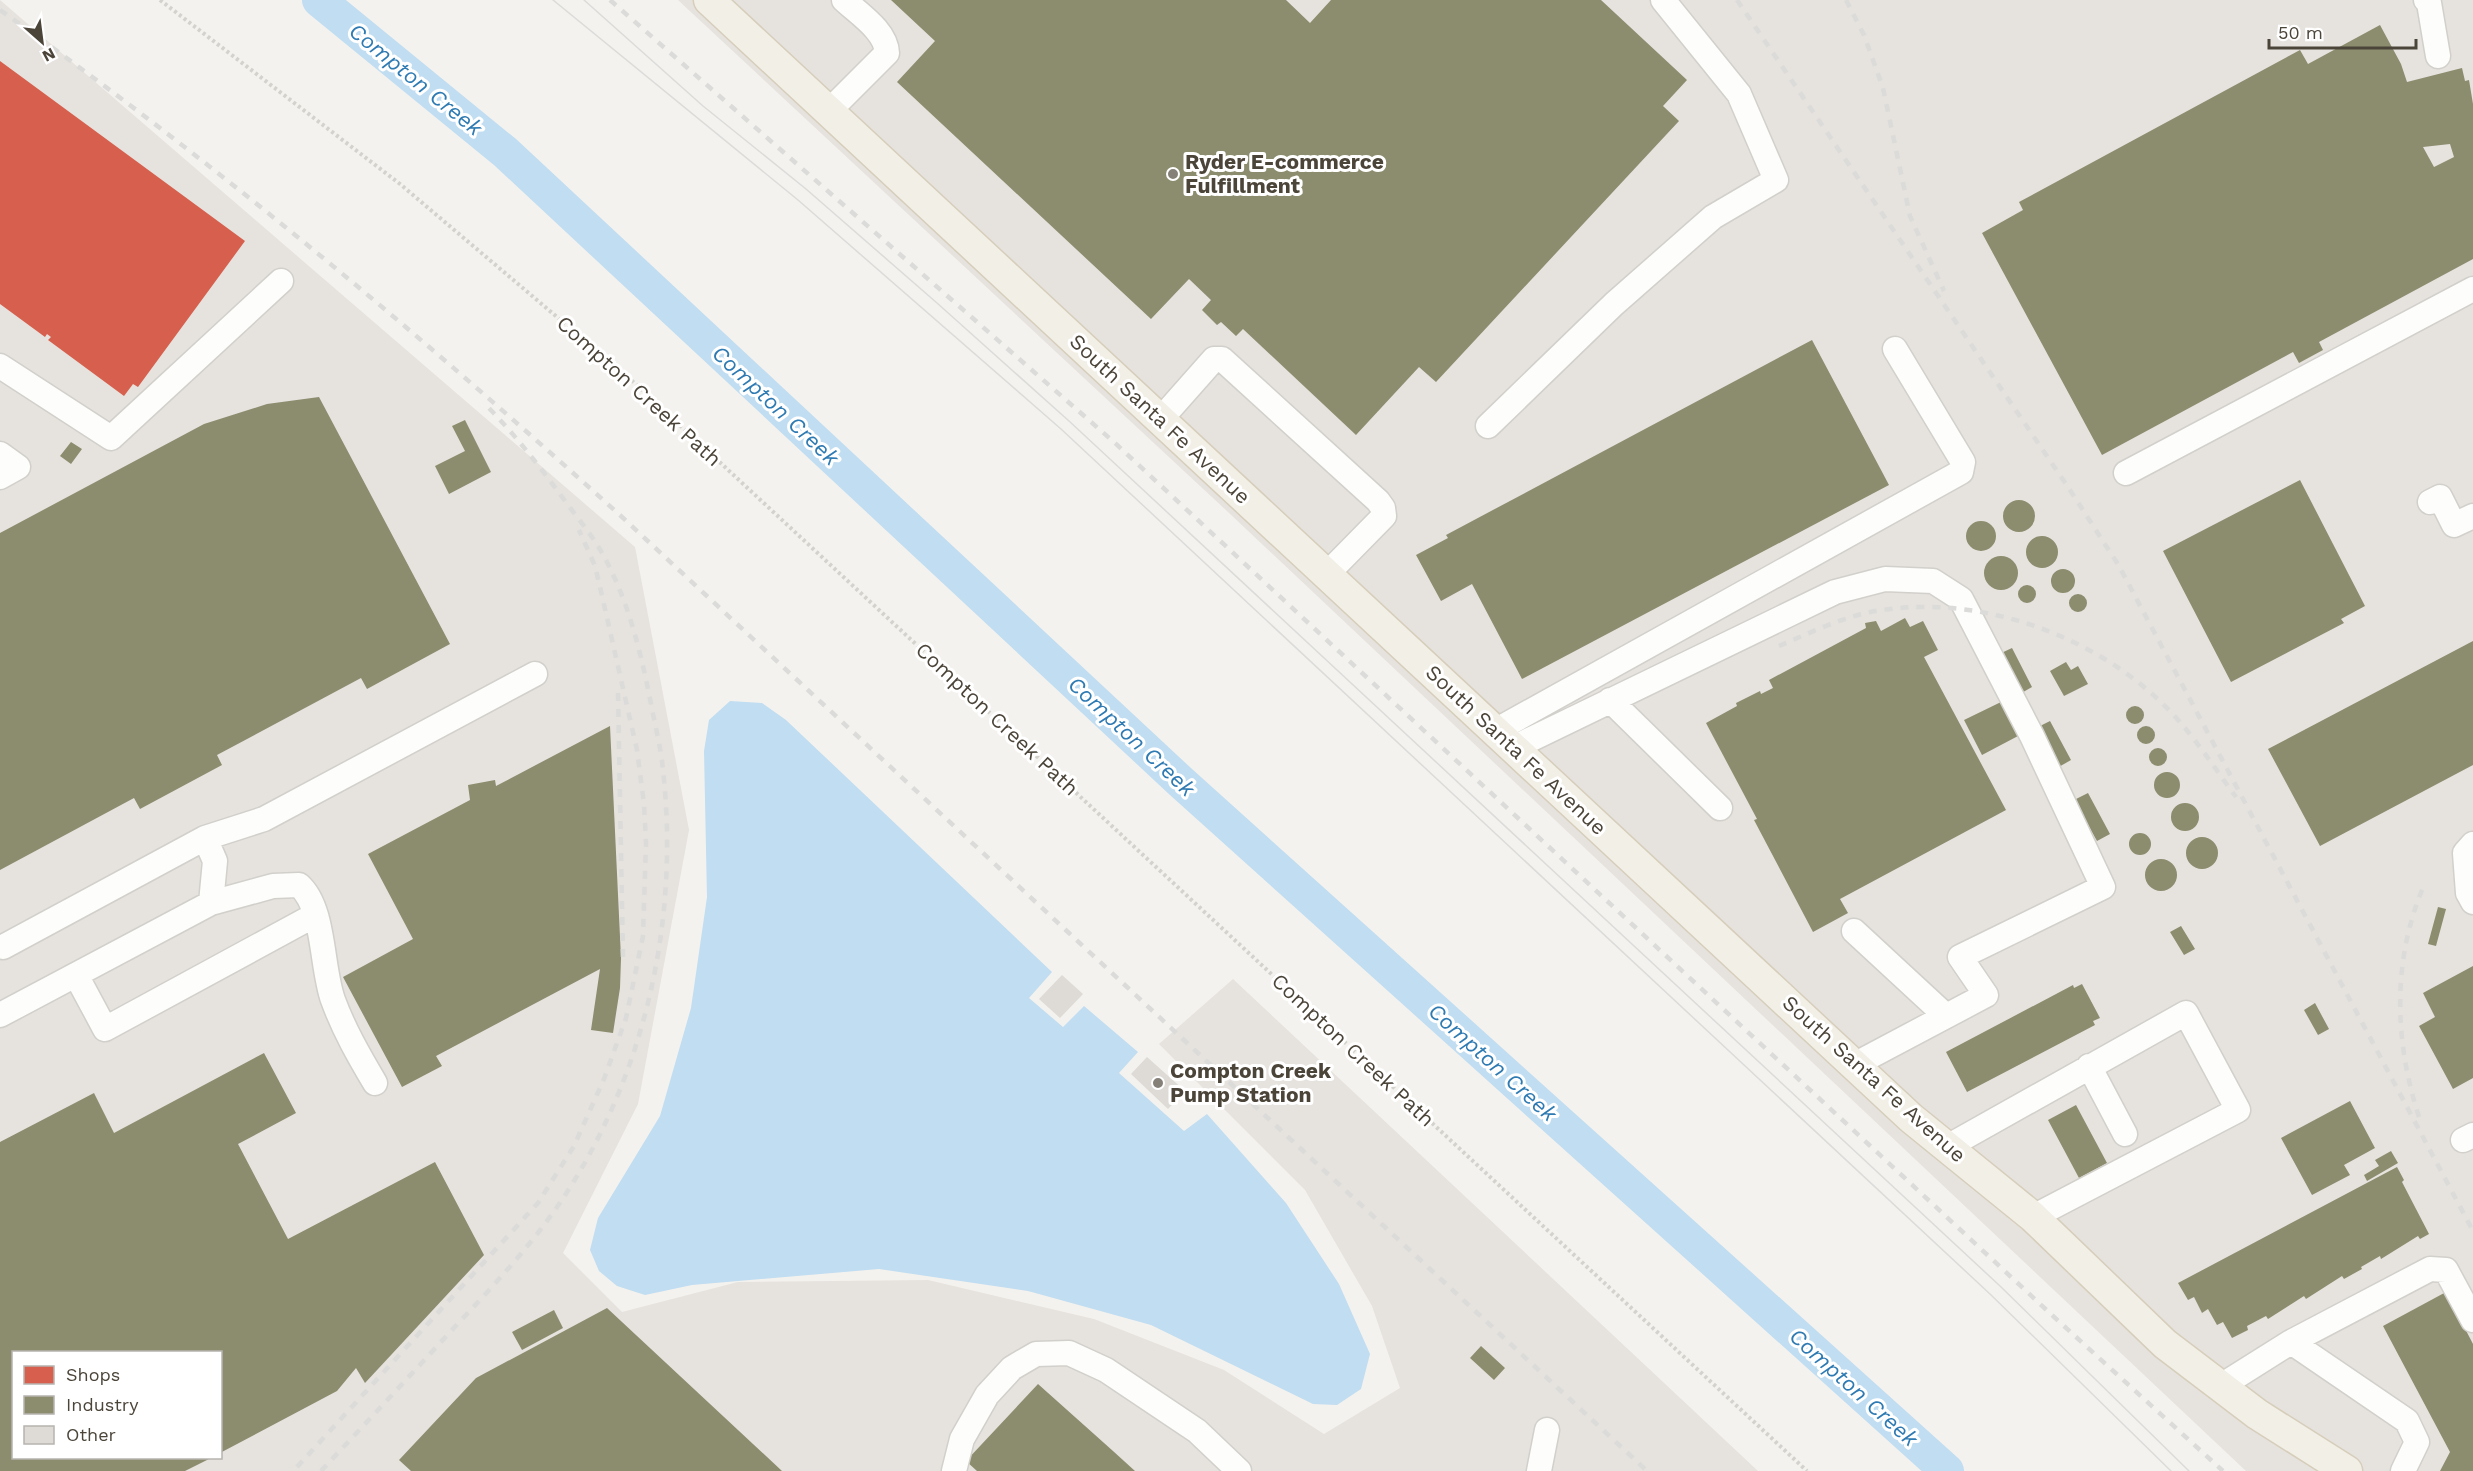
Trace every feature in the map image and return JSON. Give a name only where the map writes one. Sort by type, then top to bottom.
[{"type":"main road","name":"South Santa Fe Avenue","points":[[709,0],[1911,1118],[2033,1217],[2165,1344],[2258,1414],[2347,1471]]},
{"type":"street","points":[[829,111],[887,53],[887,45],[880,34],[844,0]]},
{"type":"street","points":[[1488,426],[1614,304],[1713,217],[1776,180],[1738,94],[1663,0]]},
{"type":"street","points":[[2426,0],[2429,3],[2438,56]]},
{"type":"street","points":[[0,366],[111,438],[281,280]]},
{"type":"street","points":[[2126,473],[2473,289]]},
{"type":"street","points":[[1504,739],[1961,472],[1963,462],[1895,349]]},
{"type":"street","points":[[1160,420],[1214,359],[1222,359],[1361,485],[1378,501],[1383,508],[1384,516],[1327,574]]},
{"type":"street","points":[[0,454],[18,467],[0,477]]},
{"type":"street","points":[[2430,502],[2440,497],[2454,525],[2473,516]]},
{"type":"street","points":[[1504,739],[1610,700],[1835,592],[1885,579],[1933,580],[1961,599],[2032,736],[2103,887],[1960,957],[1986,995],[1854,1065]]},
{"type":"street","points":[[3,947],[205,838],[264,819],[535,674]]},
{"type":"street","points":[[1610,700],[1719,808]]},
{"type":"street","points":[[205,838],[215,861],[211,903]]},
{"type":"street","points":[[2473,844],[2465,853],[2468,893],[2473,902]]},
{"type":"street","points":[[0,1015],[211,903],[273,886],[299,885],[306,892],[315,915],[332,998],[353,1047],[375,1083]]},
{"type":"street","points":[[76,975],[105,1029],[315,915]]},
{"type":"street","points":[[1854,931],[1946,1016]]},
{"type":"street","points":[[1948,1146],[2186,1013],[2238,1110],[2033,1217]]},
{"type":"street","points":[[2090,1066],[2125,1134]]},
{"type":"street","points":[[2222,1386],[2291,1342],[2430,1269],[2446,1270],[2473,1320]]},
{"type":"street","points":[[2291,1342],[2407,1422],[2417,1442],[2403,1471]]},
{"type":"street","points":[[954,1471],[962,1439],[967,1430],[987,1395],[1012,1368],[1036,1354],[1069,1353],[1107,1370],[1197,1431],[1239,1471]]},
{"type":"street","points":[[1539,1471],[1547,1430]]},
{"type":"path","name":"Compton Creek Path","points":[[160,0],[400,184],[629,378],[1807,1471]]},
{"type":"shaded area","points":[[0,0],[635,547],[689,830],[638,1104],[563,1253],[622,1312],[738,1282],[928,1280],[1094,1319],[1224,1370],[1324,1434],[1400,1388],[1372,1306],[1305,1190],[1159,1044],[1233,979],[1758,1471],[0,1471]]},
{"type":"shaded area","points":[[678,0],[2473,0],[2473,1471],[2246,1471],[1228,512]]},
{"type":"water","points":[[730,701],[762,703],[786,720],[1052,972],[1029,998],[1063,1027],[1084,1006],[1138,1052],[1119,1073],[1184,1131],[1207,1114],[1286,1203],[1339,1284],[1370,1354],[1361,1389],[1337,1405],[1313,1404],[1151,1325],[1028,1291],[879,1269],[692,1285],[645,1295],[617,1286],[599,1271],[590,1250],[598,1218],[660,1116],[691,1008],[707,897],[704,751],[709,720]]},
{"type":"building: Shops","points":[[0,61],[245,241],[138,387],[133,384],[124,396],[48,340],[51,337],[47,334],[45,337],[0,304]]},
{"type":"building: Industry","points":[[891,0],[1286,0],[1310,23],[1331,0],[1601,0],[1687,80],[1663,106],[1679,121],[1436,382],[1419,367],[1356,435],[1243,329],[1236,336],[1221,322],[1217,325],[1202,310],[1211,300],[1189,279],[1151,319],[897,82],[935,41]]},
{"type":"building: Industry","points":[[2380,25],[2401,64],[2407,82],[2462,68],[2465,81],[2469,80],[2473,104],[2473,259],[2319,342],[2323,350],[2299,363],[2293,352],[2102,455],[1982,233],[2023,210],[2019,202],[2300,50],[2308,64]],"holes":[[[2450,144],[2454,157],[2434,167],[2423,147]]]},
{"type":"building: Industry","points":[[1812,340],[1889,485],[1522,679],[1472,584],[1441,601],[1416,555],[1448,538],[1446,535]]},
{"type":"building: Industry","points":[[319,397],[450,644],[367,689],[361,678],[217,755],[222,765],[140,809],[134,798],[0,870],[0,533],[204,424],[267,404]]},
{"type":"building: Industry","points":[[465,420],[491,472],[449,494],[435,466],[465,451],[452,426]]},
{"type":"building: Industry","points":[[71,442],[82,449],[71,464],[60,456]]},
{"type":"building: Industry","points":[[2300,480],[2365,606],[2341,619],[2344,623],[2231,682],[2163,551]]},
{"type":"building: Industry","points":[[2019,500],[2030,505],[2035,516],[2030,527],[2019,532],[2008,527],[2003,516],[2008,505]]},
{"type":"building: Industry","points":[[1981,521],[1992,525],[1996,536],[1992,547],[1981,551],[1970,547],[1966,536],[1970,525]]},
{"type":"building: Industry","points":[[2042,536],[2053,541],[2058,552],[2053,563],[2042,568],[2031,563],[2026,552],[2031,541]]},
{"type":"building: Industry","points":[[2001,556],[2013,561],[2018,573],[2013,585],[2001,590],[1989,585],[1984,573],[1989,561]]},
{"type":"building: Industry","points":[[2063,569],[2071,573],[2075,581],[2071,589],[2063,593],[2055,589],[2051,581],[2055,573]]},
{"type":"building: Industry","points":[[2023,585],[2031,585],[2036,590],[2034,601],[2023,603],[2018,598],[2018,590]]},
{"type":"building: Industry","points":[[2078,594],[2084,597],[2087,603],[2084,609],[2078,612],[2072,609],[2069,603],[2072,597]]},
{"type":"building: Industry","points":[[1905,618],[1910,627],[1923,621],[1938,650],[1924,657],[2006,810],[1840,899],[1848,913],[1813,932],[1706,723],[1737,706],[1736,703],[1760,691],[1761,694],[1773,688],[1769,680],[1866,628],[1865,623],[1876,621],[1881,631]]},
{"type":"building: Industry","points":[[2473,641],[2473,765],[2320,846],[2268,749]]},
{"type":"building: Industry","points":[[2012,648],[2032,687],[2018,695],[1997,655]]},
{"type":"building: Industry","points":[[2066,662],[2071,670],[2078,666],[2088,684],[2064,696],[2050,671]]},
{"type":"building: Industry","points":[[2001,702],[2018,736],[1982,755],[1964,720]]},
{"type":"building: Industry","points":[[2135,706],[2141,709],[2144,715],[2141,721],[2135,724],[2129,721],[2126,715],[2129,709]]},
{"type":"building: Industry","points":[[2050,721],[2071,760],[2057,768],[2036,728]]},
{"type":"building: Industry","points":[[610,726],[621,958],[620,988],[613,1033],[591,1030],[600,969],[436,1056],[442,1066],[402,1087],[343,977],[413,939],[368,854],[470,800],[468,785],[495,780],[496,786]]},
{"type":"building: Industry","points":[[2146,726],[2152,729],[2155,735],[2152,741],[2146,744],[2140,741],[2137,735],[2140,729]]},
{"type":"building: Industry","points":[[2158,748],[2164,751],[2167,757],[2164,763],[2158,766],[2152,763],[2149,757],[2152,751]]},
{"type":"building: Industry","points":[[2167,772],[2176,776],[2180,785],[2176,794],[2167,798],[2158,794],[2154,785],[2158,776]]},
{"type":"building: Industry","points":[[2088,793],[2110,834],[2097,841],[2074,800]]},
{"type":"building: Industry","points":[[2185,803],[2195,807],[2199,817],[2195,827],[2185,831],[2175,827],[2171,817],[2175,807]]},
{"type":"building: Industry","points":[[2140,833],[2148,836],[2151,844],[2148,852],[2140,855],[2132,852],[2129,844],[2132,836]]},
{"type":"building: Industry","points":[[2202,837],[2213,842],[2218,853],[2213,864],[2202,869],[2191,864],[2186,853],[2191,842]]},
{"type":"building: Industry","points":[[2161,859],[2172,864],[2177,875],[2172,886],[2161,891],[2150,886],[2145,875],[2150,864]]},
{"type":"building: Industry","points":[[2438,907],[2446,909],[2436,946],[2428,944]]},
{"type":"building: Industry","points":[[2181,926],[2195,949],[2184,955],[2170,932]]},
{"type":"building: Industry","points":[[2473,966],[2473,1078],[2453,1089],[2419,1026],[2435,1017],[2423,993]]},
{"type":"building: Industry","points":[[2082,984],[2100,1018],[2093,1021],[2095,1025],[1967,1092],[1946,1052],[2073,985],[2074,988]]},
{"type":"building: Industry","points":[[2315,1003],[2329,1029],[2318,1035],[2304,1010]]},
{"type":"building: Industry","points":[[264,1053],[296,1113],[238,1144],[288,1239],[435,1162],[484,1255],[365,1383],[356,1368],[337,1391],[222,1452],[222,1351],[12,1351],[12,1459],[209,1459],[185,1471],[0,1471],[0,1142],[94,1093],[114,1133]]},
{"type":"building: Industry","points":[[2350,1101],[2375,1148],[2344,1165],[2350,1175],[2312,1195],[2281,1138]]},
{"type":"building: Industry","points":[[2076,1105],[2107,1163],[2079,1178],[2048,1120]]},
{"type":"building: Industry","points":[[2391,1151],[2398,1163],[2367,1181],[2364,1175],[2379,1166],[2375,1160]]},
{"type":"building: Industry","points":[[2397,1167],[2404,1180],[2402,1182],[2429,1234],[2420,1239],[2418,1236],[2381,1259],[2380,1256],[2361,1267],[2362,1269],[2344,1279],[2342,1276],[2306,1299],[2304,1296],[2268,1319],[2266,1316],[2247,1326],[2248,1330],[2232,1338],[2223,1322],[2217,1325],[2208,1309],[2202,1313],[2194,1297],[2188,1300],[2178,1283]]},
{"type":"building: Industry","points":[[2446,1292],[2473,1344],[2473,1471],[2440,1471],[2450,1452],[2383,1326]]},
{"type":"building: Industry","points":[[607,1308],[782,1471],[411,1471],[399,1460],[476,1378]]},
{"type":"building: Industry","points":[[554,1310],[563,1328],[522,1350],[512,1332]]},
{"type":"building: Industry","points":[[1481,1346],[1505,1368],[1494,1380],[1470,1358]]},
{"type":"building: Industry","points":[[1038,1384],[1135,1471],[977,1471],[966,1461]]},
{"type":"building: Other","points":[[1062,975],[1083,994],[1060,1018],[1039,999]]},
{"type":"building: Other","name":"Compton Creek Pump Station","points":[[1147,1057],[1185,1091],[1168,1109],[1131,1074]]},
{"type":"waterway","name":"Compton Creek","points":[[319,0],[505,152],[1181,782],[1947,1471]]},
{"type":"tram line","points":[[553,0],[798,200],[1061,429],[1990,1294],[2171,1471]]},
{"type":"tram line","points":[[584,0],[703,106],[806,189],[1069,421],[2000,1286],[2189,1471]]},
{"type":"railway","points":[[610,0],[1115,443],[2053,1316],[2223,1471]]},
{"type":"railway","points":[[1737,0],[2070,490],[2119,566],[2473,1231]]},
{"type":"railway","points":[[1846,0],[1864,35],[1883,88],[1910,216],[1944,291]]},
{"type":"railway","points":[[0,10],[162,129],[241,191],[395,318],[547,450],[622,517],[1647,1471]]},
{"type":"railway","points":[[321,1471],[499,1280],[543,1227],[569,1189],[596,1141],[619,1091],[638,1040],[652,987],[661,933],[666,879],[667,824],[663,770],[635,634],[623,598],[593,538],[528,452],[487,406]]},
{"type":"railway","points":[[297,1467],[538,1203],[574,1146],[604,1079],[626,1018],[643,936],[646,843],[644,804],[637,750],[600,587],[595,566],[579,530]]},
{"type":"railway","points":[[1779,646],[1829,625],[1869,612],[1920,607],[1959,609],[1998,615],[2035,626],[2072,641],[2106,660],[2138,682],[2185,728],[2236,797]]},
{"type":"railway","points":[[618,693],[623,957]]},
{"type":"railway","points":[[2419,1117],[2405,1058],[2400,999],[2407,940],[2414,911],[2425,883]]},
{"type":"place","name":"Ryder E-commerce Fulfillment","points":[[1173,174]]},
{"type":"place","name":"Compton Creek Pump Station","points":[[1158,1083]]}]
